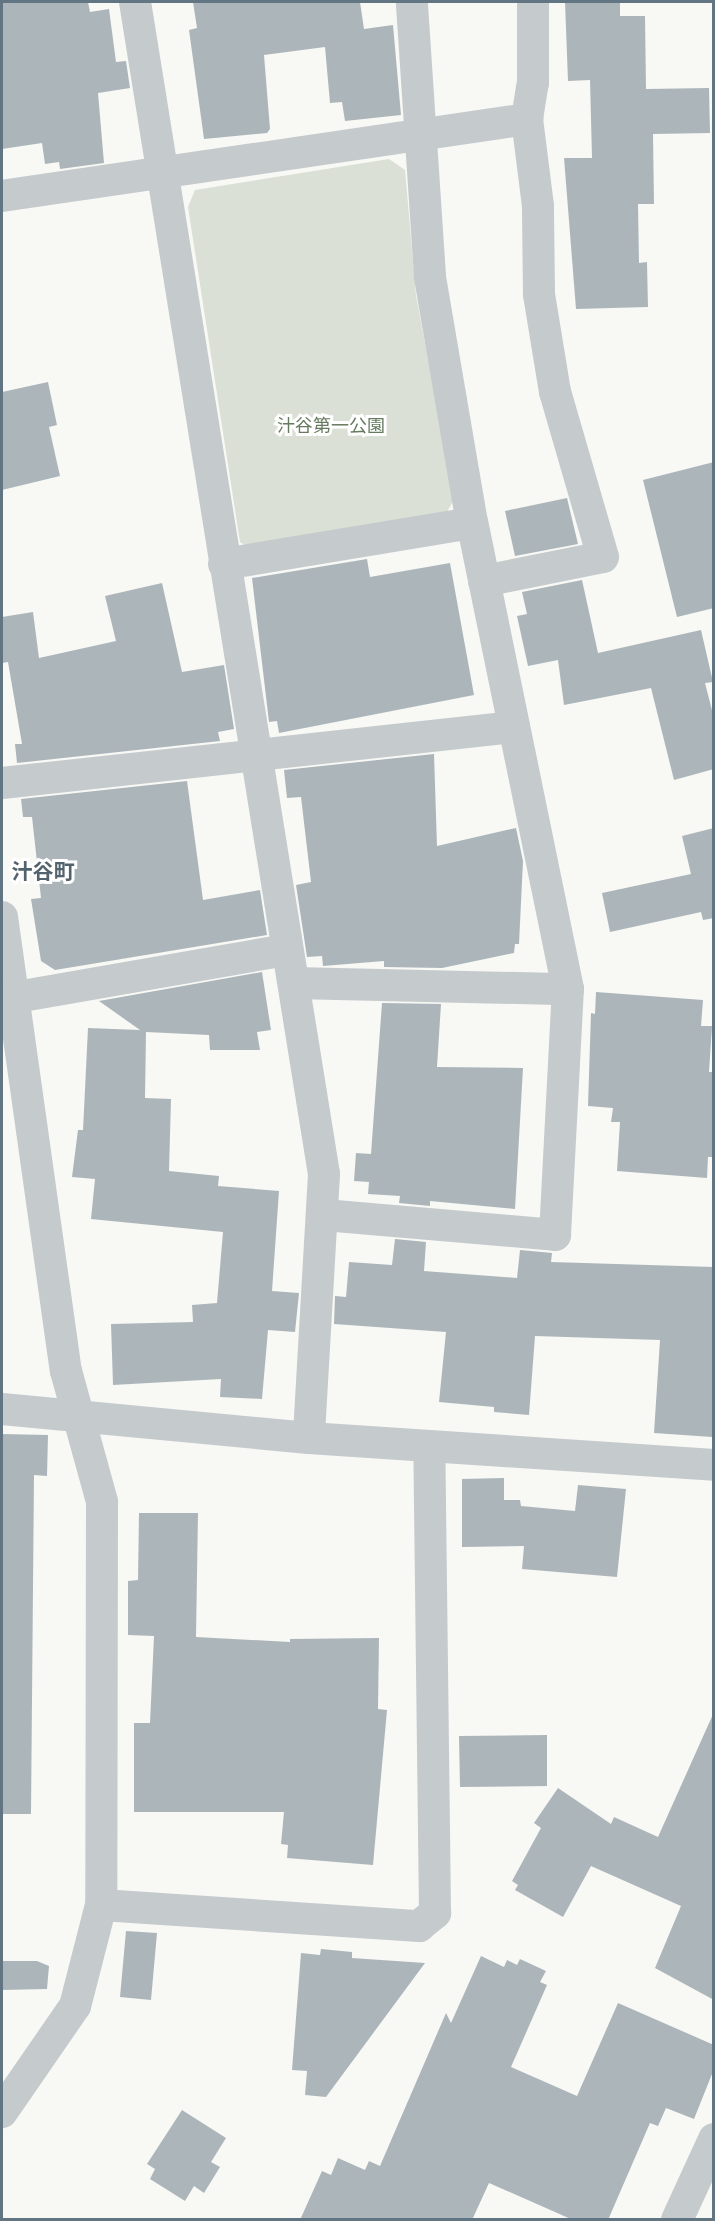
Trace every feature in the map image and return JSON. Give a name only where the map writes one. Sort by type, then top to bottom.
[{"type":"street","points":[[135,2],[165,174],[253,753],[286,950],[294,983],[324,1174],[324,1215],[309,1437]]},
{"type":"street","points":[[324,1215],[555,1235],[568,989],[472,524],[430,276],[419,138],[412,2]]},
{"type":"street","points":[[484,581],[603,557],[555,392],[539,294],[538,206],[527,119],[533,83],[533,2]]},
{"type":"street","points":[[2,196],[419,138],[527,119]]},
{"type":"street","points":[[224,564],[472,524]]},
{"type":"street","points":[[2,783],[253,753],[514,727]]},
{"type":"street","points":[[2,917],[11,998],[13,1098],[66,1371],[82,1419],[102,1502],[101,1905],[75,2006],[2,2112]]},
{"type":"street","points":[[11,998],[286,950]]},
{"type":"street","points":[[294,983],[568,989]]},
{"type":"street","points":[[2,1409],[82,1419],[714,1466]]},
{"type":"street","points":[[101,1905],[419,1926],[435,1913],[429,1446]]},
{"type":"street","points":[[677,2220],[714,2139]]},
{"type":"green space","name":"汁谷第一公園","points":[[389,159],[405,170],[416,295],[454,500],[445,515],[253,551],[240,542],[188,207],[195,190]]},
{"type":"building","points":[[2,2],[88,2],[90,12],[109,9],[116,62],[126,61],[130,88],[98,93],[104,163],[60,169],[59,162],[45,164],[42,143],[2,149]]},
{"type":"building","points":[[193,2],[360,2],[364,29],[393,25],[401,115],[345,121],[342,102],[330,103],[325,47],[264,55],[270,129],[267,133],[204,139],[189,30],[197,28]]},
{"type":"building","points":[[565,2],[620,2],[620,16],[645,16],[646,89],[709,88],[710,133],[653,134],[654,204],[638,204],[639,263],[647,262],[648,307],[576,309],[564,158],[592,158],[590,80],[568,81]]},
{"type":"building","points":[[48,382],[57,425],[49,427],[60,476],[2,490],[2,392]]},
{"type":"building","points":[[714,462],[714,608],[677,617],[643,480]]},
{"type":"building","points":[[567,498],[578,544],[515,556],[505,511]]},
{"type":"building","points":[[367,559],[370,577],[450,563],[474,695],[279,733],[277,721],[269,722],[252,578]]},
{"type":"building","points":[[582,580],[598,653],[701,630],[713,682],[705,683],[714,718],[714,769],[674,780],[651,688],[564,705],[558,660],[528,666],[517,616],[527,614],[522,592]]},
{"type":"building","points":[[162,583],[182,672],[224,665],[234,729],[218,732],[220,741],[17,763],[15,744],[22,744],[8,662],[2,663],[2,617],[33,612],[39,658],[116,641],[105,596]]},
{"type":"building","points":[[434,754],[437,846],[516,828],[523,861],[519,944],[515,944],[514,953],[442,968],[384,967],[384,961],[323,966],[322,956],[307,957],[296,885],[311,882],[301,797],[287,798],[284,770]]},
{"type":"building","points":[[187,781],[203,900],[260,890],[267,935],[55,970],[41,961],[31,899],[41,898],[32,817],[23,817],[21,799]]},
{"type":"building","points":[[714,828],[714,918],[703,920],[701,912],[610,932],[602,893],[691,874],[682,836]]},
{"type":"building","points":[[262,972],[271,1030],[257,1032],[260,1050],[210,1050],[209,1035],[146,1032],[145,1098],[171,1099],[169,1171],[219,1176],[218,1186],[279,1191],[272,1291],[299,1293],[295,1332],[268,1330],[262,1399],[220,1397],[221,1379],[113,1385],[111,1324],[193,1322],[192,1305],[217,1303],[223,1232],[91,1219],[95,1179],[72,1177],[78,1130],[83,1130],[88,1028],[140,1030],[99,1001]]},
{"type":"building","points":[[596,992],[703,1000],[701,1026],[712,1026],[709,1072],[714,1072],[714,1157],[708,1157],[707,1178],[617,1171],[620,1122],[611,1122],[613,1108],[588,1106],[591,1013],[595,1014]]},
{"type":"building","points":[[382,1003],[441,1004],[437,1067],[523,1068],[515,1209],[430,1201],[430,1206],[399,1203],[400,1196],[368,1194],[369,1182],[354,1181],[356,1153],[371,1154]]},
{"type":"building","points":[[395,1239],[426,1242],[424,1271],[517,1278],[520,1250],[552,1253],[551,1262],[714,1267],[712,1437],[654,1433],[660,1340],[535,1336],[529,1415],[494,1412],[494,1407],[439,1402],[446,1332],[334,1324],[335,1296],[346,1297],[349,1262],[392,1265]]},
{"type":"building","points":[[2,1434],[48,1435],[47,1476],[34,1475],[31,1814],[2,1814]]},
{"type":"building","points":[[504,1478],[504,1500],[520,1500],[521,1506],[575,1511],[578,1485],[626,1489],[617,1577],[522,1569],[524,1546],[462,1547],[462,1479]]},
{"type":"building","points":[[139,1513],[198,1513],[196,1637],[290,1642],[290,1639],[379,1638],[378,1709],[387,1710],[373,1865],[287,1858],[288,1845],[281,1844],[284,1812],[134,1812],[134,1723],[150,1723],[154,1636],[128,1635],[128,1581],[138,1580]]},
{"type":"building","points":[[714,1712],[714,2000],[655,1968],[681,1906],[591,1866],[563,1917],[515,1890],[518,1885],[512,1881],[541,1828],[534,1823],[558,1788],[611,1824],[614,1817],[658,1837]]},
{"type":"building","points":[[547,1735],[547,1786],[460,1787],[459,1736]]},
{"type":"building","points":[[126,1931],[157,1933],[151,2000],[120,1997]]},
{"type":"building","points":[[321,1949],[352,1952],[352,1958],[425,1963],[326,2097],[305,2095],[307,2071],[292,2070],[301,1953],[320,1955]]},
{"type":"building","points":[[481,1956],[504,1967],[507,1960],[517,1965],[520,1959],[546,1971],[540,1982],[547,1985],[511,2067],[577,2096],[618,2003],[714,2045],[714,2069],[694,2119],[666,2108],[658,2126],[650,2123],[608,2220],[573,2220],[489,2183],[472,2220],[300,2220],[322,2171],[331,2175],[338,2158],[365,2170],[369,2161],[380,2166],[446,2013],[451,2023]]},
{"type":"building","points":[[2,1961],[37,1961],[49,1966],[47,1989],[2,1990]]},
{"type":"building","points":[[182,2110],[226,2138],[211,2162],[220,2167],[204,2193],[194,2186],[185,2201],[150,2179],[155,2169],[147,2164]]},
{"type":"district","name":"汁谷町","points":[[43,872]]}]
